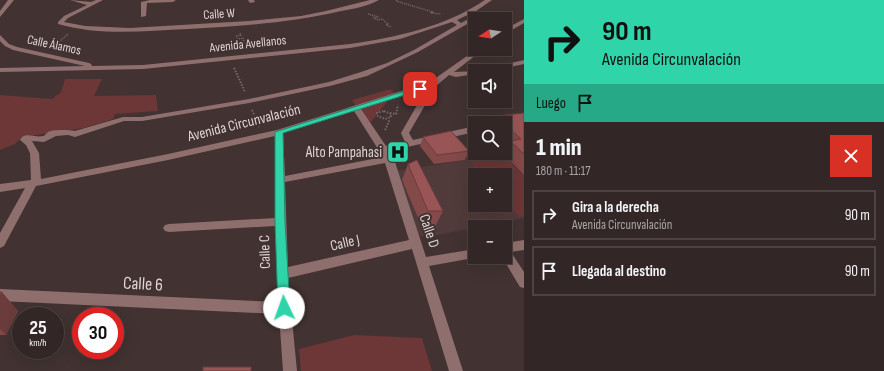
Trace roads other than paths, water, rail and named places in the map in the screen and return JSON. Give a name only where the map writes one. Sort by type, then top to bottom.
[{"type":"street","points":[[0,15],[12,0]]},
{"type":"street","points":[[73,0],[91,4],[100,0]]},
{"type":"street","points":[[143,16],[144,2],[173,0]]},
{"type":"street","name":"Calle W","points":[[91,4],[59,22],[61,24],[78,26],[142,30],[236,24],[334,12],[376,0]]},
{"type":"street","name":"Avenida Avellanos","points":[[0,70],[144,67],[350,46],[405,35],[452,20],[489,0]]},
{"type":"street","points":[[452,20],[461,25]]},
{"type":"street","points":[[512,28],[524,20]]},
{"type":"street","points":[[0,243],[35,183],[35,150],[32,144],[24,140],[25,138],[44,139],[52,136],[50,134],[69,132],[75,134],[123,119],[142,119],[249,101],[330,84],[364,74],[389,64],[416,51],[468,21]]},
{"type":"street","name":"Calle Álamos","points":[[0,37],[7,45],[16,49],[107,68]]},
{"type":"street","name":"Avenida Circunvalación","points":[[0,188],[35,183],[168,157],[279,132],[433,84],[472,56]]},
{"type":"street","points":[[512,65],[524,62]]},
{"type":"street","points":[[463,63],[468,65]]},
{"type":"street","points":[[449,73],[456,75],[468,73]]},
{"type":"street","points":[[410,142],[405,133],[424,100],[424,93],[420,89]]},
{"type":"street","name":"Calle D","points":[[356,108],[386,154],[423,262],[456,371]]},
{"type":"street","points":[[280,180],[386,154],[410,142],[468,130]]},
{"type":"street","name":"Calle C","points":[[279,132],[282,274],[290,371]]},
{"type":"street","points":[[169,228],[280,222]]},
{"type":"street","name":"Calle J","points":[[282,274],[416,243]]},
{"type":"street","points":[[512,247],[524,245]]},
{"type":"street","points":[[423,262],[468,255]]},
{"type":"street","points":[[512,263],[524,282]]},
{"type":"street","name":"Calle 6","points":[[0,295],[284,308]]},
{"type":"place","name":"Alto Pampahasi","points":[[398,152]]}]
